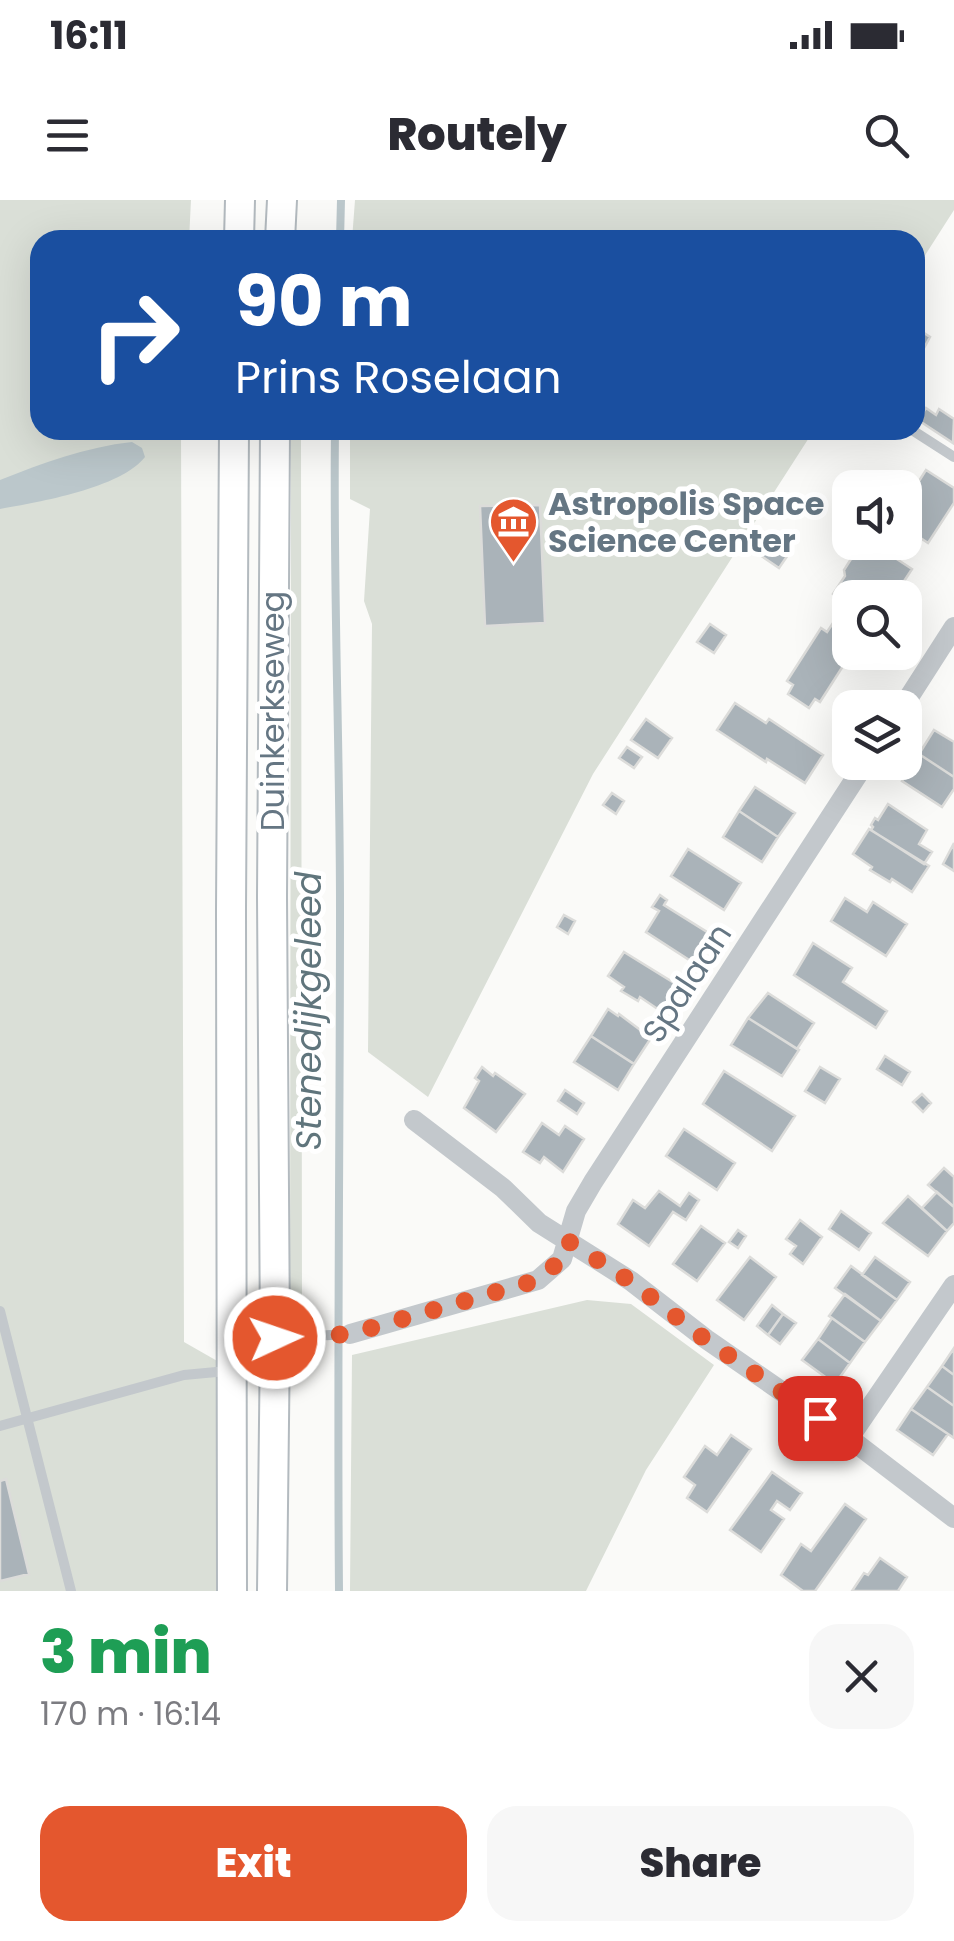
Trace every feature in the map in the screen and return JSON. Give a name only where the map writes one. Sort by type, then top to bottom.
[{"type":"main road","points":[[239,230],[240,200]]},
{"type":"main road","points":[[280,230],[282,200]]},
{"type":"main road","name":"Duinkerkseweg","points":[[232,1591],[234,440]]},
{"type":"main road","name":"Duinkerkseweg","points":[[272,1591],[275,440]]},
{"type":"main road","points":[[233,1370],[275,1338]]},
{"type":"street","points":[[914,690],[954,627]]},
{"type":"street","name":"Spalaan","points":[[350,1334],[538,1280],[562,1259],[576,1211],[593,1182],[854,780]]},
{"type":"street","points":[[414,1120],[503,1188],[539,1222],[630,1281],[954,1518]]},
{"type":"street","points":[[849,1438],[954,1286]]},
{"type":"lane","points":[[925,438],[954,456]]},
{"type":"lane","points":[[0,1311],[71,1591]]},
{"type":"lane","points":[[275,1338],[350,1334]]},
{"type":"lane","points":[[0,1426],[184,1375],[233,1370]]},
{"type":"shaded area","points":[[0,200],[191,200],[190,230],[30,230],[30,440],[181,440],[184,1342],[233,1370],[232,1591],[0,1591]]},
{"type":"shaded area","points":[[355,200],[954,200],[954,210],[925,255],[925,230],[353,230]]},
{"type":"shaded area","points":[[291,440],[301,440],[302,1320],[290,1306]]},
{"type":"shaded area","points":[[350,440],[808,440],[593,774],[428,1097],[368,1052],[372,624],[364,601],[370,509],[350,499]]},
{"type":"shaded area","points":[[132,442],[142,448],[145,457],[118,477],[78,492],[0,509],[0,480],[81,452]]},
{"type":"shaded area","points":[[587,1300],[631,1304],[714,1365],[646,1470],[586,1591],[350,1591],[352,1355]]},
{"type":"building","points":[[939,409],[954,419],[953,443],[925,425],[925,410],[936,415]]},
{"type":"building","points":[[926,470],[954,488],[954,503],[928,543],[922,539],[922,476]]},
{"type":"building","name":"Astropolis Space Science Center","points":[[540,505],[545,623],[485,626],[480,506]]},
{"type":"building","points":[[763,531],[792,549],[779,568],[751,549]]},
{"type":"building","points":[[850,560],[898,560],[912,569],[905,580],[842,580]]},
{"type":"building","points":[[710,624],[726,635],[714,653],[697,642]]},
{"type":"building","points":[[832,624],[832,670],[840,670],[820,702],[815,699],[809,708],[788,694],[793,685],[787,681],[821,628],[827,632]]},
{"type":"building","points":[[735,703],[766,723],[769,719],[823,755],[805,783],[717,730]]},
{"type":"building","points":[[646,719],[672,738],[658,758],[631,740]]},
{"type":"building","points":[[934,730],[954,742],[954,777],[922,756]]},
{"type":"building","points":[[627,747],[642,757],[634,768],[619,758]]},
{"type":"building","points":[[922,756],[954,777],[954,789],[942,807],[902,781],[922,780]]},
{"type":"building","points":[[755,787],[795,813],[778,837],[739,811]]},
{"type":"building","points":[[612,793],[624,801],[616,814],[603,805]]},
{"type":"building","points":[[888,804],[927,830],[919,844],[932,852],[924,864],[871,830],[875,818],[878,820]]},
{"type":"building","points":[[739,811],[778,837],[762,862],[723,837]]},
{"type":"building","points":[[869,829],[929,866],[912,892],[870,870],[872,867],[853,854]]},
{"type":"building","points":[[954,843],[954,871],[943,864]]},
{"type":"building","points":[[688,849],[741,883],[724,910],[671,876]]},
{"type":"building","points":[[660,895],[667,900],[664,905],[715,937],[697,965],[646,932],[659,911],[652,907]]},
{"type":"building","points":[[845,898],[867,912],[873,902],[907,924],[886,956],[831,921]]},
{"type":"building","points":[[564,915],[575,921],[568,934],[557,927]]},
{"type":"building","points":[[813,943],[852,968],[843,982],[887,1011],[876,1028],[794,975]]},
{"type":"building","points":[[624,952],[679,986],[665,1014],[640,997],[638,1001],[621,991],[624,987],[608,976]]},
{"type":"building","points":[[768,993],[814,1023],[797,1049],[748,1018]]},
{"type":"building","points":[[608,1009],[651,1038],[634,1064],[591,1036]]},
{"type":"building","points":[[748,1018],[799,1050],[782,1076],[731,1045]]},
{"type":"building","points":[[591,1036],[634,1064],[618,1090],[574,1062]]},
{"type":"building","points":[[885,1056],[910,1072],[902,1085],[877,1069]]},
{"type":"building","points":[[482,1067],[525,1094],[496,1132],[464,1108]]},
{"type":"building","points":[[820,1067],[840,1079],[825,1103],[805,1091]]},
{"type":"building","points":[[724,1071],[795,1116],[772,1151],[703,1104]]},
{"type":"building","points":[[565,1090],[584,1103],[577,1114],[558,1101]]},
{"type":"building","points":[[922,1094],[931,1103],[923,1112],[913,1102]]},
{"type":"building","points":[[542,1123],[559,1135],[565,1126],[584,1139],[563,1172],[544,1157],[540,1163],[523,1152]]},
{"type":"building","points":[[684,1129],[735,1163],[717,1190],[666,1156]]},
{"type":"building","points":[[944,1168],[954,1177],[954,1207],[928,1185]]},
{"type":"building","points":[[659,1191],[680,1206],[689,1193],[699,1200],[686,1220],[673,1212],[649,1246],[618,1224],[633,1200],[645,1208]]},
{"type":"building","points":[[937,1192],[954,1207],[954,1223],[947,1231],[922,1208]]},
{"type":"building","points":[[908,1196],[947,1231],[928,1256],[883,1223]]},
{"type":"building","points":[[841,1211],[871,1233],[859,1250],[829,1229]]},
{"type":"building","points":[[800,1220],[822,1237],[803,1264],[790,1254],[796,1246],[786,1239]]},
{"type":"building","points":[[701,1226],[725,1243],[697,1281],[673,1264]]},
{"type":"building","points":[[738,1230],[746,1236],[738,1248],[729,1242]]},
{"type":"building","points":[[750,1257],[776,1277],[744,1320],[717,1300]]},
{"type":"building","points":[[875,1257],[910,1282],[897,1300],[862,1275]]},
{"type":"building","points":[[851,1266],[897,1300],[881,1321],[835,1288]]},
{"type":"building","points":[[845,1294],[881,1321],[865,1342],[829,1316]]},
{"type":"building","points":[[772,1305],[783,1314],[768,1335],[757,1326]]},
{"type":"building","points":[[783,1314],[796,1323],[780,1344],[768,1335]]},
{"type":"building","points":[[832,1318],[865,1342],[850,1363],[818,1339]]},
{"type":"building","points":[[818,1339],[850,1363],[835,1384],[802,1360]]},
{"type":"building","points":[[954,1348],[954,1375],[942,1366]]},
{"type":"building","points":[[942,1366],[954,1375],[954,1406],[927,1387]]},
{"type":"building","points":[[927,1387],[954,1406],[954,1438],[911,1409]]},
{"type":"building","points":[[911,1409],[948,1434],[933,1455],[897,1430]]},
{"type":"building","points":[[731,1435],[751,1449],[707,1512],[687,1498],[695,1485],[684,1477],[705,1446],[717,1455]]},
{"type":"building","points":[[772,1472],[802,1493],[790,1510],[777,1501],[771,1510],[784,1519],[761,1552],[730,1530]]},
{"type":"building","points":[[6,1479],[29,1574],[0,1581],[0,1481]]},
{"type":"building","points":[[845,1504],[866,1519],[815,1591],[803,1591],[781,1575],[801,1544],[811,1551]]},
{"type":"building","points":[[880,1558],[907,1577],[898,1591],[852,1591],[864,1573],[868,1575]]},
{"type":"waterway","name":"Stenedijkgeleed","points":[[340,230],[341,200]]},
{"type":"waterway","name":"Stenedijkgeleed","points":[[335,440],[340,908],[339,1591]]},
{"type":"place","name":"Astropolis Space Science Center","points":[[513,564]]},
{"type":"route","points":[[275,1338],[350,1334],[538,1280],[562,1259],[568,1241],[820,1418]]}]
